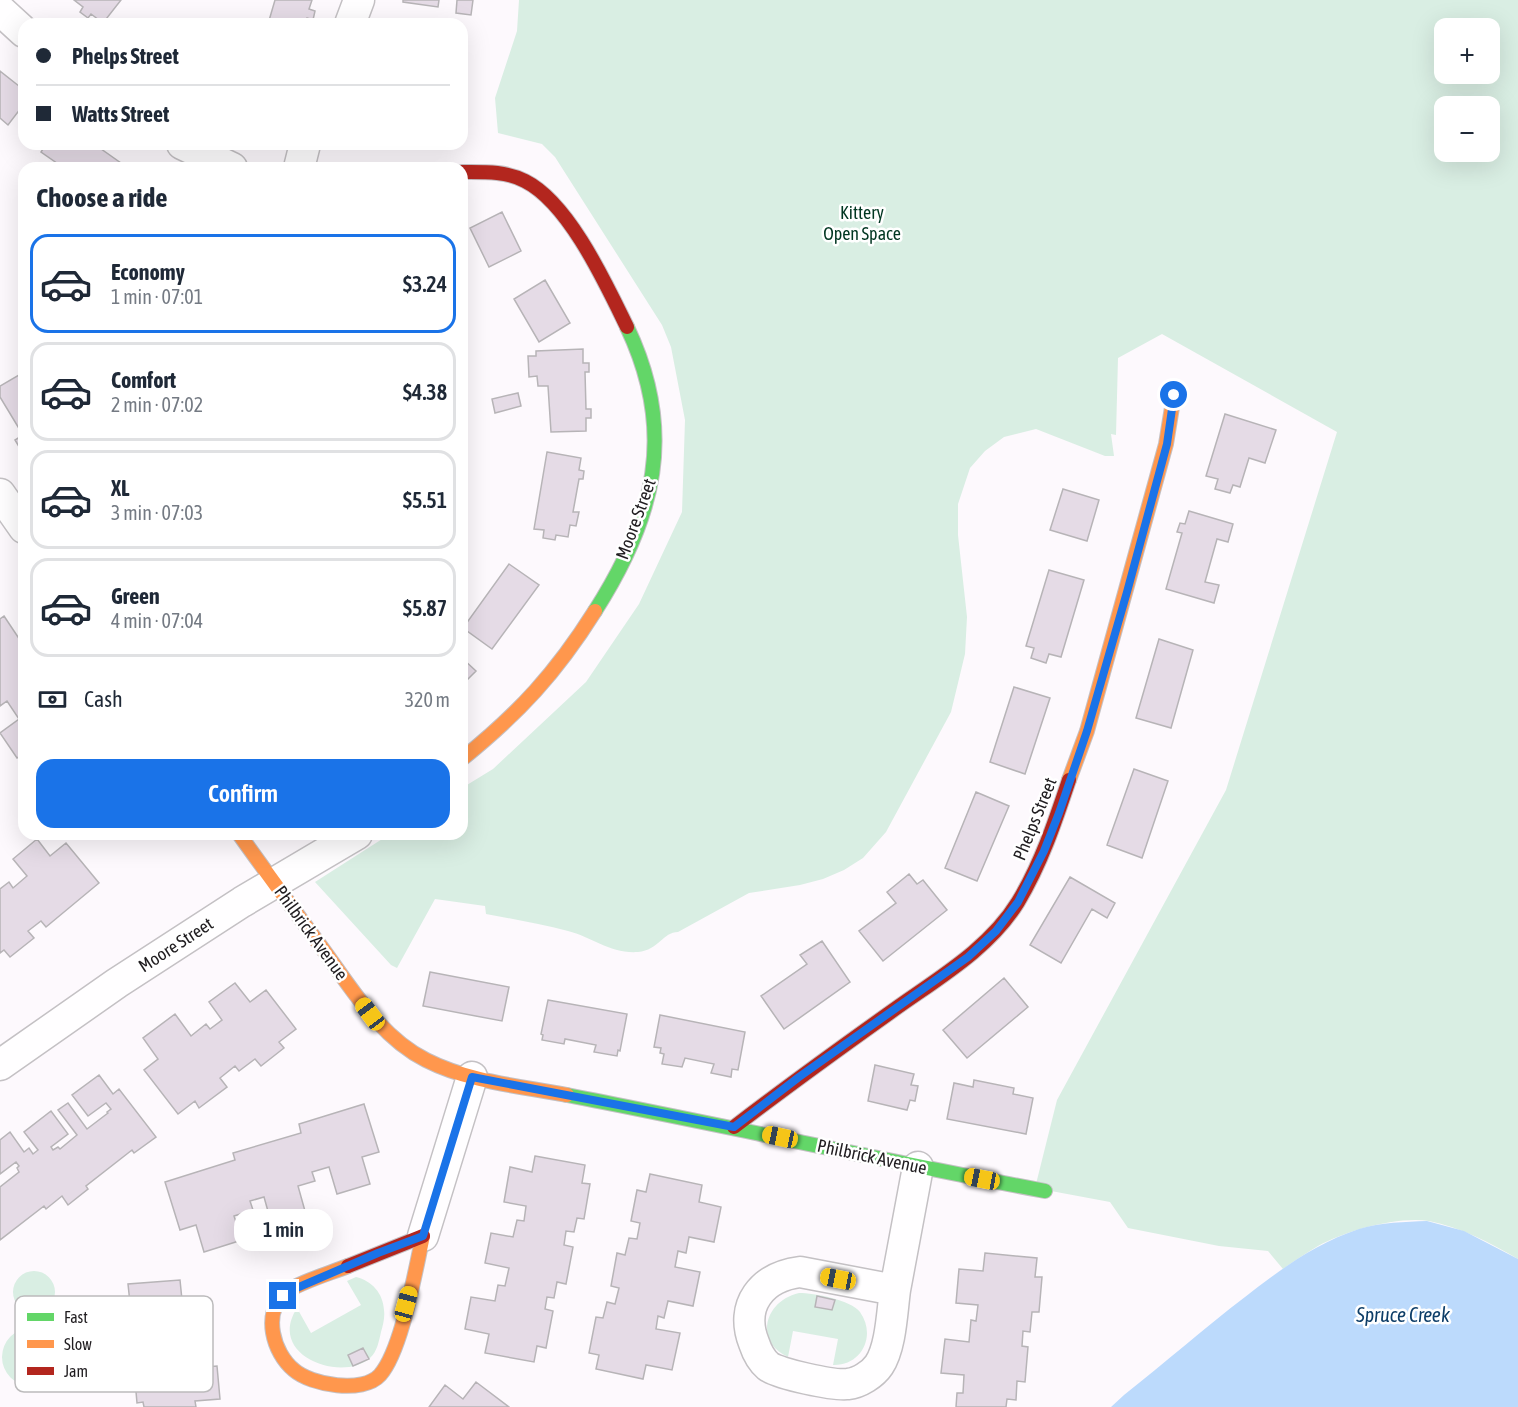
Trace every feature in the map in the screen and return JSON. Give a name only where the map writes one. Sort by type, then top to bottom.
[{"type":"street","points":[[352,18],[359,0]]},
{"type":"street","points":[[0,10],[18,26]]},
{"type":"street","points":[[194,150],[220,162]]},
{"type":"street","name":"Moore Street","points":[[468,172],[499,173],[516,177],[537,186],[558,206],[578,236],[627,324],[651,398],[656,438],[650,489],[631,543],[603,598],[572,645],[523,706],[468,754]]},
{"type":"street","name":"Phelps Street","points":[[734,1127],[799,1077],[968,957],[996,931],[1018,902],[1044,851],[1087,731],[1167,444],[1174,395]]},
{"type":"street","name":"Philbrick Avenue","points":[[243,840],[298,918],[382,1028],[421,1058],[472,1077],[734,1127],[918,1167],[1045,1191]]},
{"type":"street","name":"Moore Street","points":[[0,1065],[126,977],[274,883],[347,840]]},
{"type":"street","points":[[423,1236],[378,1253],[283,1296],[274,1310],[272,1323],[276,1343],[286,1362],[301,1376],[323,1383],[359,1386],[379,1377],[392,1355],[423,1236],[472,1077]]},
{"type":"street","points":[[895,1290],[800,1272],[783,1275],[766,1285],[753,1303],[749,1321],[757,1351],[766,1364],[777,1372],[842,1385],[855,1383],[874,1371],[884,1356],[918,1167]]},
{"type":"green space","name":"Kittery Open Space","points":[[519,0],[1518,0],[1518,1259],[1464,1231],[1429,1221],[1416,1220],[1372,1226],[1342,1235],[1318,1246],[1283,1269],[1268,1251],[1219,1246],[1128,1228],[1110,1202],[1035,1188],[1057,1100],[1226,790],[1337,432],[1162,334],[1118,358],[1116,435],[1111,434],[1114,456],[1105,456],[1036,429],[1004,437],[985,451],[970,468],[958,504],[958,535],[967,617],[965,654],[951,712],[886,832],[863,858],[823,879],[749,893],[678,932],[668,935],[651,948],[638,952],[610,948],[568,931],[486,914],[485,906],[435,899],[397,968],[391,965],[315,882],[381,840],[468,840],[468,784],[493,769],[586,682],[639,604],[682,512],[685,420],[671,347],[662,325],[555,157],[542,144],[498,133],[495,98],[517,31]]},
{"type":"green space","points":[[34,1271],[42,1273],[49,1277],[53,1284],[54,1296],[15,1296],[15,1300],[13,1292],[15,1284],[19,1277],[26,1273]]},
{"type":"green space","points":[[356,1277],[367,1281],[376,1289],[383,1304],[384,1321],[374,1353],[358,1365],[342,1367],[326,1366],[311,1360],[299,1352],[291,1340],[290,1325],[297,1308],[311,1333],[361,1305],[347,1281]]},
{"type":"green space","points":[[799,1293],[814,1294],[841,1301],[860,1312],[865,1321],[866,1340],[858,1355],[851,1361],[833,1365],[838,1339],[793,1331],[788,1357],[770,1342],[767,1332],[771,1313],[787,1297]]},
{"type":"green space","points":[[15,1333],[15,1381],[10,1378],[2,1363],[2,1351],[10,1336]]},
{"type":"water","name":"Spruce Creek","points":[[1427,1221],[1464,1231],[1518,1259],[1518,1407],[1111,1407],[1258,1287],[1314,1249],[1343,1235],[1367,1227]]},
{"type":"building","points":[[74,0],[121,0],[107,18],[96,18],[91,14],[88,18],[80,12],[83,7]]},
{"type":"building","points":[[275,0],[312,0],[309,9],[315,11],[313,18],[270,18]]},
{"type":"building","points":[[403,0],[439,0],[438,7],[403,2]]},
{"type":"building","points":[[457,0],[473,0],[471,15],[456,13]]},
{"type":"building","points":[[0,71],[18,85],[18,112],[8,125],[0,118]]},
{"type":"building","points":[[42,150],[102,150],[120,162],[55,162],[41,152]]},
{"type":"building","points":[[502,212],[521,251],[489,267],[470,228]]},
{"type":"building","points":[[545,280],[570,323],[539,342],[514,299]]},
{"type":"building","points":[[583,349],[583,363],[589,363],[589,372],[585,372],[586,409],[591,409],[591,418],[586,418],[586,431],[551,432],[548,386],[538,386],[537,376],[529,377],[528,356],[536,356],[536,351]]},
{"type":"building","points":[[18,376],[18,427],[0,397],[0,386]]},
{"type":"building","points":[[518,393],[521,406],[495,413],[492,399]]},
{"type":"building","points":[[1225,414],[1276,430],[1265,463],[1249,458],[1240,487],[1233,485],[1230,493],[1215,489],[1218,479],[1206,476]]},
{"type":"building","points":[[547,452],[581,458],[579,470],[584,471],[583,479],[579,479],[573,512],[579,512],[576,526],[570,525],[568,537],[556,535],[555,540],[543,538],[544,530],[534,529]]},
{"type":"building","points":[[1063,489],[1099,500],[1087,541],[1050,530]]},
{"type":"building","points":[[1189,511],[1233,524],[1228,542],[1217,539],[1205,582],[1219,585],[1214,603],[1166,589],[1182,533],[1177,532],[1180,523],[1185,524]]},
{"type":"building","points":[[509,564],[539,585],[492,649],[468,632],[468,621]]},
{"type":"building","points":[[1049,570],[1084,580],[1061,657],[1049,654],[1046,663],[1031,658],[1034,648],[1026,646]]},
{"type":"building","points":[[4,616],[18,637],[18,718],[7,701],[0,706],[0,619]]},
{"type":"building","points":[[1159,639],[1193,650],[1171,728],[1136,718]]},
{"type":"building","points":[[468,664],[476,671],[468,679]]},
{"type":"building","points":[[1014,687],[1050,698],[1025,774],[990,762]]},
{"type":"building","points":[[18,720],[18,757],[17,758],[0,733]]},
{"type":"building","points":[[1134,769],[1168,781],[1142,858],[1107,845]]},
{"type":"building","points":[[976,792],[1009,806],[977,881],[945,868]]},
{"type":"building","points":[[36,840],[50,856],[66,843],[99,883],[46,927],[41,921],[28,931],[34,938],[10,957],[4,950],[0,953],[0,889],[9,882],[13,888],[27,876],[13,859]]},
{"type":"building","points":[[909,874],[917,884],[923,880],[947,910],[883,961],[859,931],[896,903],[887,892]]},
{"type":"building","points":[[1070,877],[1115,903],[1107,918],[1092,909],[1061,963],[1030,945]]},
{"type":"building","points":[[822,941],[850,982],[784,1029],[761,996],[807,964],[800,955]]},
{"type":"building","points":[[430,972],[509,987],[502,1021],[423,1006]]},
{"type":"building","points":[[1004,978],[1028,1007],[967,1058],[943,1030]]},
{"type":"building","points":[[235,983],[250,1002],[266,990],[296,1029],[279,1042],[284,1048],[261,1066],[255,1059],[239,1071],[235,1066],[220,1078],[227,1087],[199,1108],[195,1101],[178,1114],[144,1070],[158,1059],[143,1038],[175,1014],[191,1036],[206,1024],[210,1029],[222,1020],[209,1002]]},
{"type":"building","points":[[548,1000],[627,1014],[617,1056],[594,1052],[596,1045],[565,1039],[564,1044],[542,1040],[543,1035],[541,1034]]},
{"type":"building","points":[[660,1015],[745,1032],[738,1070],[732,1069],[731,1077],[711,1073],[714,1064],[685,1058],[682,1067],[662,1064],[664,1054],[660,1053],[661,1048],[654,1047]]},
{"type":"building","points":[[875,1065],[914,1074],[911,1085],[918,1086],[915,1101],[910,1100],[907,1110],[868,1101]]},
{"type":"building","points":[[99,1075],[113,1094],[119,1089],[156,1137],[134,1153],[132,1150],[86,1186],[88,1189],[68,1205],[62,1196],[46,1209],[44,1206],[0,1240],[0,1187],[19,1172],[17,1168],[19,1166],[16,1162],[0,1174],[0,1140],[10,1132],[24,1152],[29,1148],[33,1154],[38,1150],[24,1132],[51,1111],[68,1134],[51,1147],[53,1150],[58,1147],[60,1149],[77,1135],[58,1110],[68,1103],[87,1129],[111,1109],[106,1103],[88,1116],[72,1095]]},
{"type":"building","points":[[974,1080],[1014,1088],[1013,1094],[1033,1098],[1026,1134],[947,1119],[954,1083],[973,1087]]},
{"type":"building","points":[[364,1104],[379,1152],[362,1157],[370,1184],[337,1194],[329,1167],[312,1172],[315,1181],[298,1186],[305,1211],[271,1222],[264,1197],[250,1201],[253,1210],[234,1216],[242,1240],[204,1252],[196,1225],[180,1230],[165,1182],[235,1160],[233,1153],[301,1133],[299,1124]]},
{"type":"building","points":[[535,1156],[585,1165],[582,1183],[590,1184],[584,1219],[577,1218],[574,1232],[566,1231],[564,1245],[573,1247],[566,1284],[557,1282],[554,1298],[547,1297],[545,1309],[553,1311],[546,1348],[537,1346],[534,1362],[485,1353],[489,1334],[465,1329],[471,1297],[495,1301],[498,1285],[505,1286],[509,1268],[485,1263],[491,1233],[513,1237],[517,1220],[524,1221],[526,1206],[504,1202],[510,1167],[532,1172]]},
{"type":"building","points":[[650,1174],[702,1185],[699,1202],[721,1207],[714,1242],[689,1237],[686,1253],[678,1251],[675,1267],[700,1272],[693,1306],[668,1301],[664,1318],[658,1316],[656,1329],[680,1333],[672,1370],[646,1365],[643,1379],[596,1369],[599,1355],[589,1353],[596,1317],[603,1318],[607,1302],[615,1304],[619,1288],[611,1286],[617,1253],[625,1255],[629,1238],[637,1239],[640,1223],[631,1221],[637,1190],[646,1192]]},
{"type":"building","points":[[985,1253],[1037,1258],[1035,1277],[1042,1277],[1039,1312],[1032,1312],[1030,1332],[1023,1331],[1022,1346],[1028,1347],[1025,1382],[1017,1381],[1016,1400],[1007,1399],[1006,1407],[956,1407],[957,1393],[963,1393],[964,1375],[941,1373],[945,1339],[969,1342],[971,1320],[976,1321],[978,1305],[956,1303],[959,1269],[983,1271]]},
{"type":"building","points":[[180,1280],[182,1296],[129,1296],[128,1284]]},
{"type":"building","points":[[817,1296],[835,1300],[832,1310],[815,1307]]},
{"type":"building","points":[[363,1348],[369,1359],[353,1366],[348,1355]]},
{"type":"building","points":[[213,1366],[217,1366],[220,1399],[195,1401],[196,1407],[144,1407],[143,1402],[137,1403],[136,1392],[213,1392]]},
{"type":"building","points":[[476,1382],[509,1407],[429,1407],[445,1385],[463,1399]]},
{"type":"traffic: fast","points":[[595,611],[616,576],[632,542],[645,508],[652,473],[655,438],[652,402],[642,365],[627,327]]},
{"type":"traffic: fast","points":[[567,1095],[1045,1191]]},
{"type":"traffic: slow","points":[[1069,780],[1087,731],[1166,444],[1174,395]]},
{"type":"traffic: slow","points":[[468,754],[535,691],[566,654],[595,611]]},
{"type":"traffic: slow","points":[[243,840],[368,1011],[395,1039],[426,1060],[460,1073],[567,1095]]},
{"type":"traffic: slow","points":[[348,1266],[290,1289],[278,1301],[272,1322],[280,1354],[294,1370],[312,1380],[350,1386],[372,1381],[380,1375],[388,1363],[407,1309],[423,1236]]},
{"type":"traffic: jam","points":[[468,172],[495,173],[518,178],[541,192],[557,207],[585,246],[627,327]]},
{"type":"traffic: jam","points":[[734,1127],[959,964],[991,936],[1006,920],[1034,873],[1069,780]]},
{"type":"traffic: jam","points":[[348,1266],[423,1236]]},
{"type":"route","points":[[283,1296],[378,1253],[423,1236],[472,1077],[734,1127],[799,1077],[968,957],[996,931],[1018,902],[1044,851],[1075,769],[1127,592],[1167,444],[1174,395]]}]
